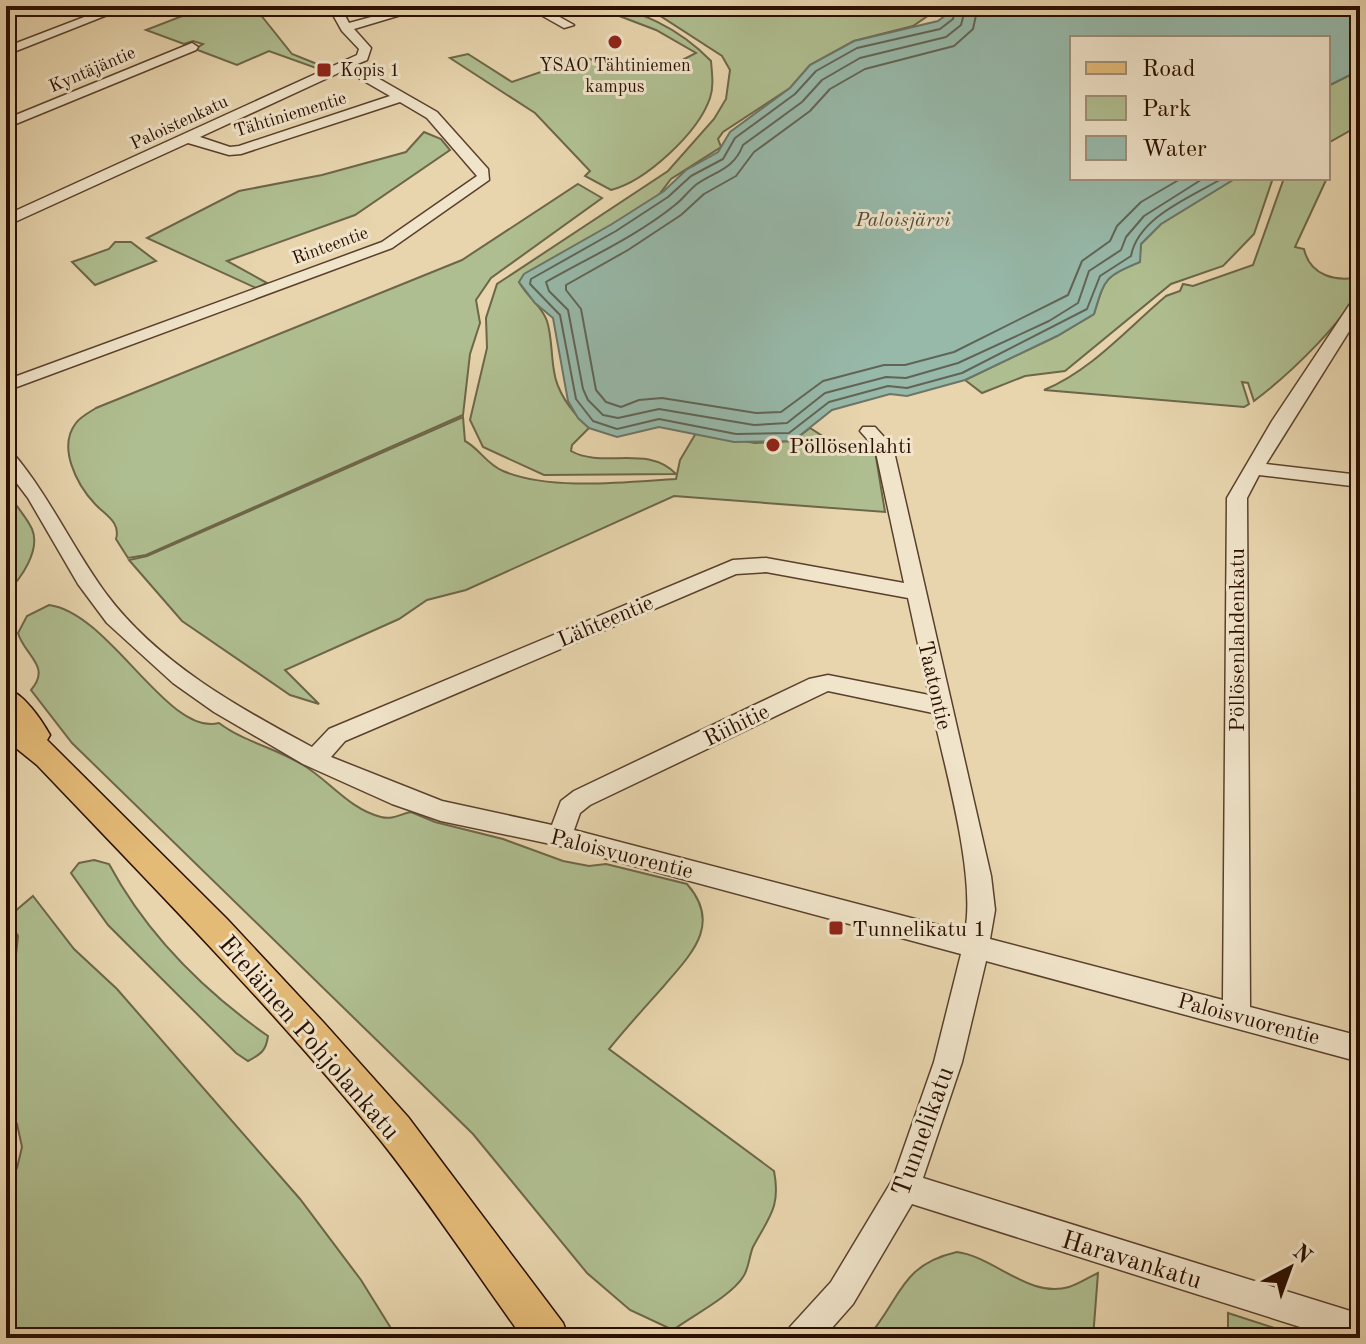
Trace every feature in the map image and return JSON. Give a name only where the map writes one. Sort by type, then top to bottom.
[{"type":"main road","name":"Eteläinen Pohjolankatu","points":[[6,699],[32,728],[47,757]]},
{"type":"main road","name":"Eteläinen Pohjolankatu","points":[[6,724],[47,757],[215,929],[323,1046],[395,1130],[548,1338]]},
{"type":"street","points":[[6,51],[124,6]]},
{"type":"street","points":[[334,6],[346,28],[425,6]]},
{"type":"street","points":[[531,6],[568,25]]},
{"type":"street","name":"Paloistenkatu","points":[[6,221],[347,66],[366,54],[365,48],[346,28]]},
{"type":"street","name":"Kyntäjäntie","points":[[6,124],[192,47]]},
{"type":"street","name":"Rinteentie","points":[[6,386],[387,245],[484,177],[444,125],[347,66]]},
{"type":"street","name":"Tähtiniementie","points":[[188,138],[229,151],[241,150],[402,97]]},
{"type":"street","name":"Pöllösenlahdenkatu","points":[[1236,1014],[1237,498],[1281,421],[1360,301]]},
{"type":"street","name":"Taatontie","points":[[869,431],[884,447],[978,876],[982,910],[976,946]]},
{"type":"street","name":"Paloisvuorentie","points":[[6,457],[36,495],[114,618],[156,658],[194,688],[282,741],[372,785],[439,810],[560,836],[1360,1049]]},
{"type":"street","points":[[1256,469],[1360,481]]},
{"type":"street","name":"Lähteentie","points":[[316,758],[337,735],[733,567],[766,565],[914,592]]},
{"type":"street","name":"Riihitie","points":[[560,836],[570,808],[582,798],[817,685],[828,683],[941,706]]},
{"type":"street","name":"Tunnelikatu","points":[[801,1338],[842,1293],[905,1187],[948,1062],[976,946]]},
{"type":"street","name":"Haravankatu","points":[[905,1187],[1360,1330]]},
{"type":"green space","points":[[190,6],[238,6],[260,14],[292,54],[322,66],[316,68],[269,51],[237,65],[195,49],[203,44],[193,41],[184,44],[146,30],[198,10]]},
{"type":"green space","points":[[593,6],[642,15],[686,39],[711,61],[711,93],[704,112],[694,126],[655,166],[640,177],[611,190],[585,176],[590,171],[535,113],[450,58],[468,54],[512,82],[584,57],[617,68],[650,71],[669,67],[696,53],[656,30]]},
{"type":"green space","points":[[637,6],[942,6],[913,26],[854,41],[810,65],[790,88],[723,132],[718,139],[721,147],[671,179],[658,196],[519,282],[547,321],[558,387],[589,428],[572,445],[571,451],[597,458],[652,460],[676,474],[544,475],[483,447],[470,420],[487,348],[486,318],[497,284],[668,171],[714,119],[726,99],[730,70],[722,56],[651,10]]},
{"type":"green space","points":[[1360,70],[1360,125],[1330,142],[1330,85]]},
{"type":"green space","points":[[424,132],[441,139],[450,150],[355,215],[227,261],[267,283],[256,288],[147,238],[239,191],[322,175],[406,152]]},
{"type":"green space","points":[[1233,180],[1272,180],[1254,234],[1223,266],[1171,284],[1065,371],[1025,376],[982,393],[965,380],[1057,336],[1094,314],[1108,280],[1139,262],[1141,244],[1161,224]]},
{"type":"green space","points":[[1283,180],[1326,180],[1295,247],[1304,249],[1312,265],[1325,275],[1342,279],[1360,277],[1357,291],[1318,344],[1254,401],[1248,383],[1242,382],[1249,404],[1244,407],[1044,390],[1078,372],[1166,296],[1180,291],[1183,284],[1193,286],[1253,265]]},
{"type":"green space","points":[[578,184],[602,198],[491,278],[476,300],[480,323],[470,354],[463,415],[146,555],[128,558],[116,539],[114,523],[88,496],[72,465],[68,443],[80,419],[96,408],[462,260]]},
{"type":"green space","points":[[115,242],[131,242],[156,261],[95,285],[72,262],[109,249]]},
{"type":"green space","points":[[463,417],[465,441],[497,468],[522,477],[565,483],[676,479],[680,460],[696,433],[755,443],[793,441],[810,428],[849,453],[874,445],[885,512],[674,496],[466,590],[427,600],[399,619],[285,670],[319,704],[290,695],[182,621],[129,560],[147,556]]},
{"type":"green space","points":[[6,492],[27,519],[34,546],[28,564],[6,593]]},
{"type":"green space","points":[[49,605],[72,613],[94,629],[180,712],[200,722],[219,723],[293,759],[370,813],[389,818],[411,812],[435,822],[503,839],[563,861],[589,866],[606,864],[687,884],[702,913],[699,939],[683,963],[609,1049],[774,1171],[775,1203],[753,1247],[745,1274],[737,1284],[673,1330],[630,1310],[587,1273],[473,1134],[72,743],[31,690],[37,682],[38,667],[18,633],[27,616]]},
{"type":"green space","points":[[94,860],[109,864],[140,914],[178,959],[221,1000],[268,1036],[260,1054],[248,1061],[236,1053],[108,925],[71,873],[79,863]]},
{"type":"green space","points":[[33,896],[74,949],[117,989],[300,1199],[361,1280],[397,1338],[6,1338],[6,1182],[17,1168],[22,1147],[17,1124],[6,1107],[6,1045],[18,936],[7,918]]},
{"type":"green space","points":[[957,1252],[971,1255],[1040,1287],[1069,1287],[1098,1273],[1093,1338],[867,1338],[912,1275],[938,1258]]},
{"type":"green space","points":[[1228,1313],[1305,1338],[1228,1338]]},
{"type":"water","name":"Paloisjärvi","points":[[948,6],[1360,6],[1360,70],[1330,85],[1330,36],[1070,36],[1070,180],[1233,180],[1161,224],[1141,244],[1140,262],[1119,271],[1108,280],[1094,314],[1057,336],[965,380],[907,396],[890,394],[832,410],[793,441],[734,442],[659,427],[617,437],[589,428],[578,418],[568,401],[553,318],[535,303],[519,282],[524,274],[612,224],[664,191],[686,170],[718,152],[730,132],[790,88],[810,65],[854,41],[938,21],[947,14]]},
{"type":"place","name":"YSAO Tähtiniemen kampus","points":[[615,42]]},
{"type":"place","name":"Kopis 1","points":[[324,70]]},
{"type":"place","name":"Pöllösenlahti","points":[[773,445]]},
{"type":"place","name":"Tunnelikatu 1","points":[[836,928]]}]
